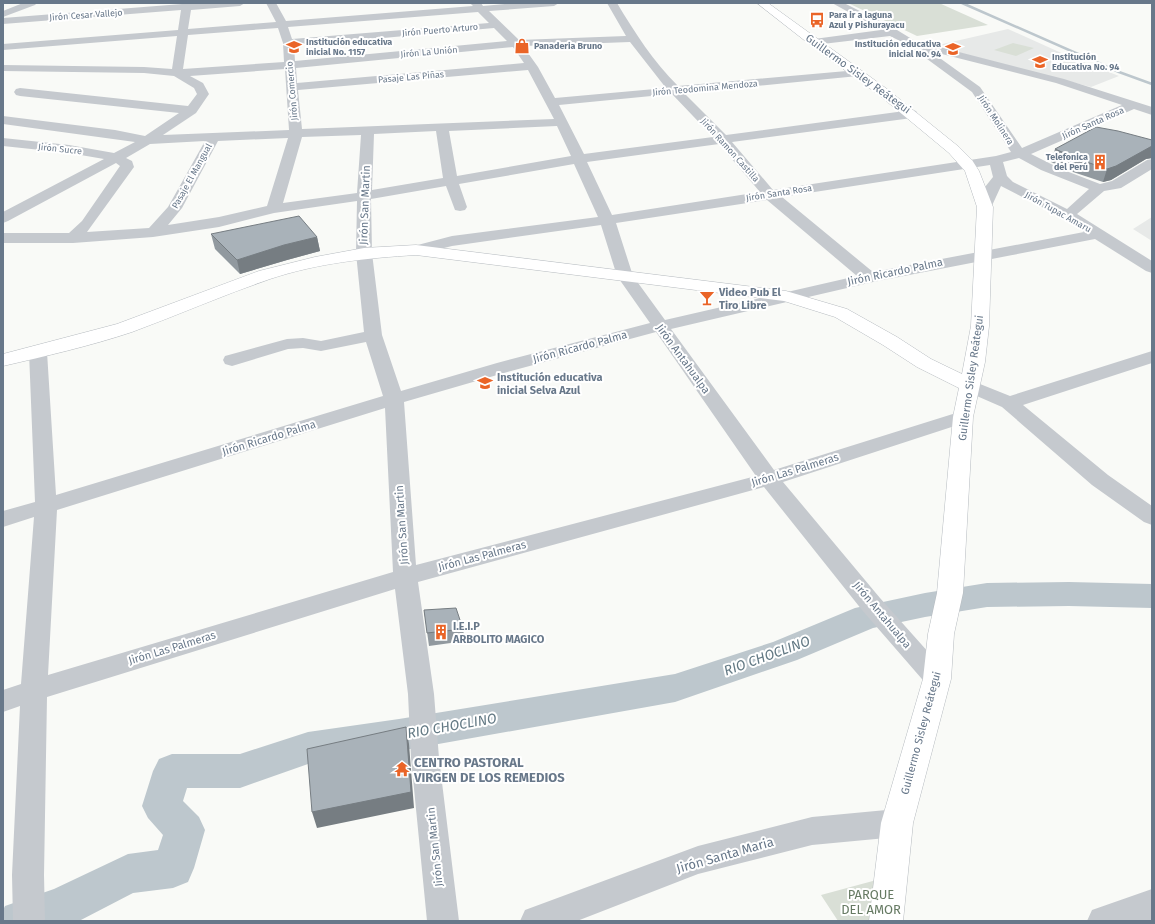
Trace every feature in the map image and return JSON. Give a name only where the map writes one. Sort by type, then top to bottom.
[{"type":"main road","name":"Guillermo Sisley Reátegui","points":[[762,3],[912,114],[967,163],[972,171],[985,207],[980,326],[963,417],[950,593],[941,634],[937,679],[897,823],[886,921]]},
{"type":"main road","points":[[3,360],[38,352],[124,328],[265,276],[315,262],[364,253],[416,250],[786,296],[841,313],[890,341],[924,363],[970,386]]},
{"type":"street","points":[[3,14],[32,3]]},
{"type":"street","points":[[99,3],[88,40],[68,69],[14,94],[192,110]]},
{"type":"street","name":"Jirón Cesar Vallejo","points":[[3,21],[187,5],[240,3]]},
{"type":"street","name":"Jirón Comercio","points":[[271,3],[282,24],[288,43],[296,134]]},
{"type":"street","points":[[3,47],[478,6],[554,3]]},
{"type":"street","name":"Jirón Ramon Castilla","points":[[612,3],[633,40],[662,77],[722,139],[770,195],[869,277]]},
{"type":"street","name":"Jirón Molinera","points":[[837,3],[912,43],[976,90],[1020,154],[1033,162],[1100,188]]},
{"type":"street","points":[[3,218],[117,158],[148,140],[192,110],[203,94],[199,86],[177,73],[187,5]]},
{"type":"street","name":"Jirón Antahualpa","points":[[478,6],[516,44],[531,66],[562,122],[607,220],[625,276],[769,479],[871,604],[937,679]]},
{"type":"street","name":"Jirón Puerto Arturo","points":[[288,43],[497,25]]},
{"type":"street","points":[[814,42],[893,32]]},
{"type":"street","name":"Jirón La Unión","points":[[3,68],[144,70],[177,73],[290,65],[516,44],[633,40]]},
{"type":"street","points":[[912,43],[1060,80],[1152,111]]},
{"type":"street","name":"Pasaje Las Piñas","points":[[292,87],[531,66]]},
{"type":"street","name":"Jirón Teodomina Mendoza","points":[[551,102],[858,73]]},
{"type":"street","name":"Jirón Santa Rosa","points":[[416,250],[452,241],[607,220],[967,163],[996,160],[1020,154],[1132,105]]},
{"type":"street","points":[[3,238],[73,238],[152,232],[219,222],[274,209],[364,196],[578,159],[912,114]]},
{"type":"street","points":[[3,120],[115,134],[148,140],[562,122]]},
{"type":"street","points":[[442,128],[451,181],[460,207]]},
{"type":"street","name":"Jirón San Martin","points":[[368,131],[364,196],[364,253],[373,335],[394,399],[405,576],[421,694],[425,758],[443,921]]},
{"type":"street","points":[[1072,131],[1094,135]]},
{"type":"street","points":[[274,209],[296,134]]},
{"type":"street","name":"Pasaje El Mangual","points":[[152,232],[175,208],[213,138]]},
{"type":"street","name":"Jirón Sucre","points":[[3,142],[89,152],[117,158]]},
{"type":"street","points":[[73,238],[87,224],[127,167],[125,162],[117,158]]},
{"type":"street","points":[[985,207],[992,187],[1000,178],[996,160]]},
{"type":"street","points":[[1068,215],[1100,188],[1116,185],[1152,163]]},
{"type":"street","name":"Jirón Tupac Amaru","points":[[1000,178],[1008,185],[1068,215],[1152,268]]},
{"type":"street","name":"Jirón Ricardo Palma","points":[[3,519],[394,399],[505,367],[660,326],[869,277],[984,254],[1097,234]]},
{"type":"street","points":[[232,360],[287,344],[303,343],[321,346],[373,335]]},
{"type":"street","points":[[29,921],[28,875],[34,690],[46,506],[38,352]]},
{"type":"street","points":[[1009,403],[1152,357]]},
{"type":"street","points":[[970,386],[1009,403],[1100,480],[1152,517]]},
{"type":"street","name":"Jirón Las Palmeras","points":[[3,701],[34,690],[405,576],[769,479],[963,417]]},
{"type":"street","name":"Jirón Santa Maria","points":[[536,921],[698,860],[812,831],[897,823]]},
{"type":"street","points":[[1103,921],[1152,905]]},
{"type":"shaded area","name":"Institución Educativa No. 94","points":[[1008,29],[1068,56],[1119,76],[1091,87],[934,46]]},
{"type":"shaded area","points":[[1152,217],[1152,241],[1133,229]]},
{"type":"green space","points":[[848,3],[939,3],[988,25],[917,36]]},
{"type":"green space","points":[[1013,43],[1034,48],[1016,56],[994,50]]},
{"type":"green space","name":"PARQUE DEL AMOR","points":[[895,875],[886,921],[838,921],[821,895]]},
{"type":"building","points":[[1096,127],[1152,140],[1152,146],[1116,166],[1107,169],[1055,149]]},
{"type":"building","points":[[299,216],[317,237],[284,245],[237,260],[211,234]]},
{"type":"building","points":[[456,608],[463,629],[427,633],[424,610]]},
{"type":"building","name":"CENTRO PASTORAL VIRGEN DE LOS REMEDIOS","points":[[406,727],[411,792],[312,812],[307,749]]},
{"type":"waterway","points":[[962,3],[1119,72],[1152,84]]},
{"type":"waterway","name":"RIO CHOCLINO","points":[[20,921],[61,908],[128,874],[173,868],[185,830],[162,806],[172,771],[240,771],[308,748],[399,735],[675,688],[785,651],[867,617],[925,605],[987,595],[1069,594],[1152,596]]},
{"type":"place","name":"Para ir a laguna Azul y Pishurayacu","points":[[817,20]]},
{"type":"place","name":"Panaderia Bruno","points":[[522,46]]},
{"type":"place","name":"Institución educativa inicial No. 1157","points":[[294,47]]},
{"type":"place","name":"Institución educativa inicial No. 94","points":[[953,49]]},
{"type":"place","name":"Institución Educativa No. 94","points":[[1040,62]]},
{"type":"place","name":"Telefonica del Perú","points":[[1100,162]]},
{"type":"place","name":"Video Pub El Tiro Libre","points":[[707,298]]},
{"type":"place","name":"Institución educativa inicial Selva Azul","points":[[485,383]]},
{"type":"place","name":"I.E.I.P ARBOLITO MAGICO","points":[[441,632]]},
{"type":"place","name":"CENTRO PASTORAL VIRGEN DE LOS REMEDIOS","points":[[402,769]]}]
